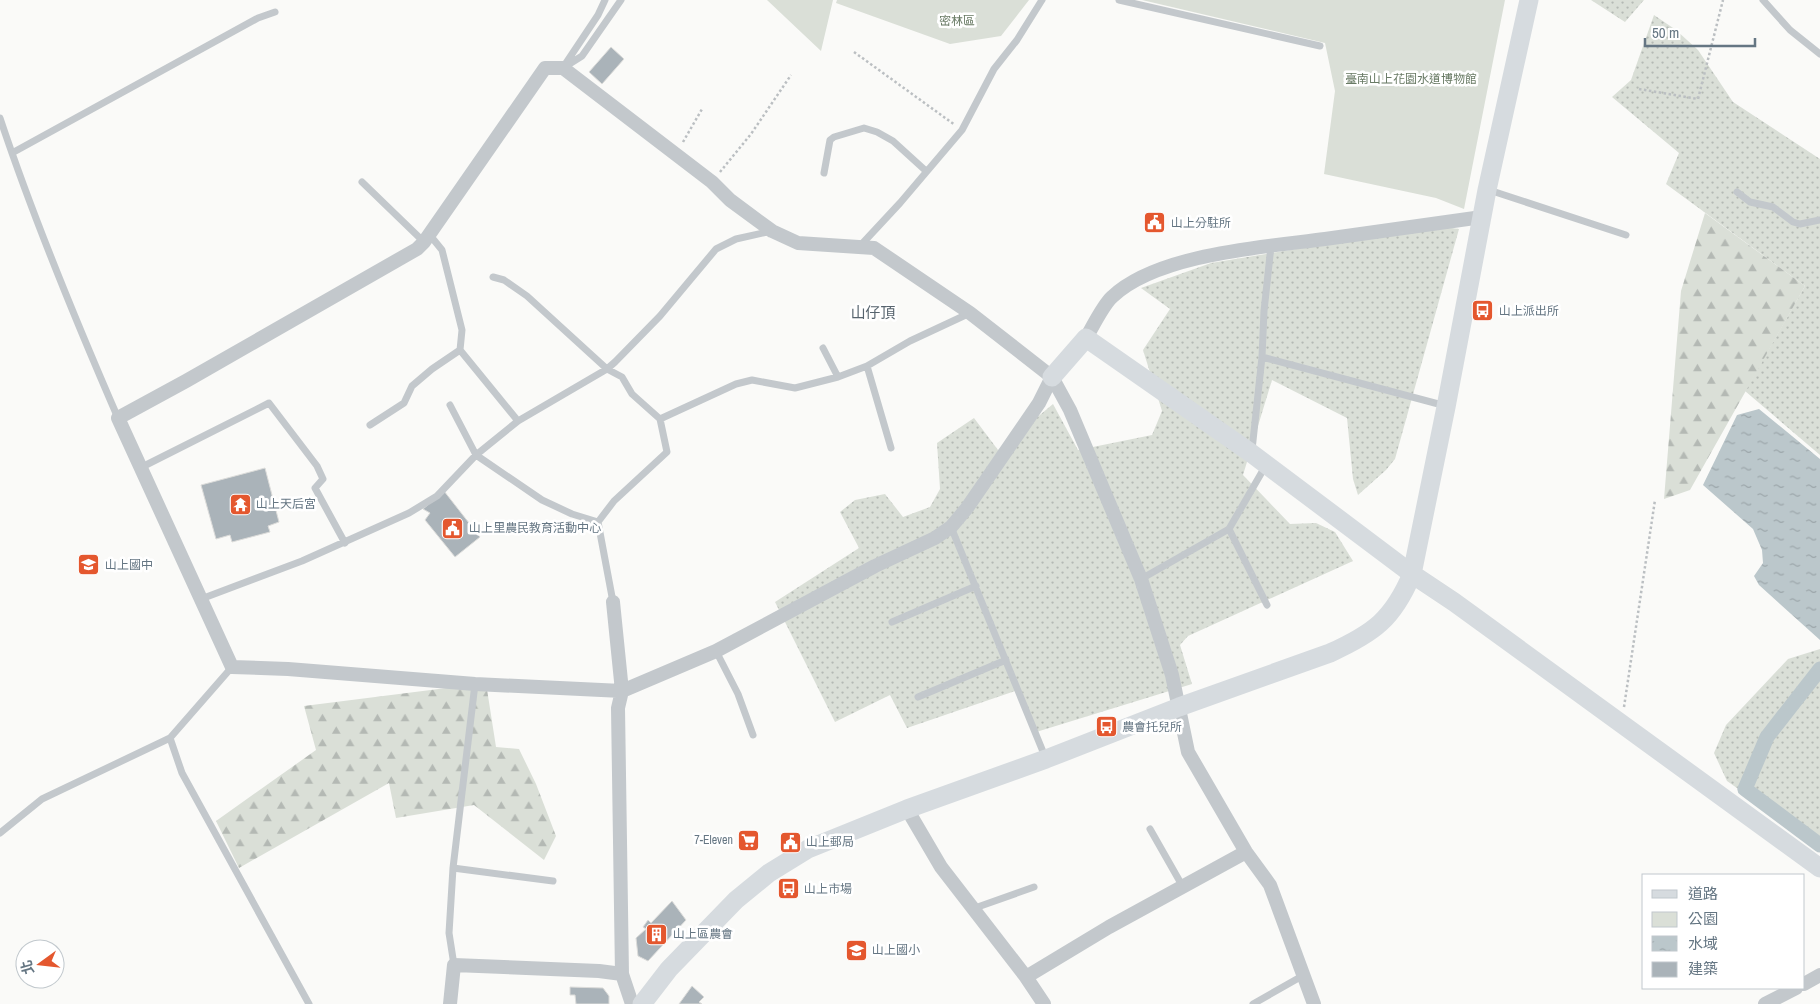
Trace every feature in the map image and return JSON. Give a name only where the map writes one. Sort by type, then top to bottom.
[{"type":"main road","points":[[642,1004],[669,969],[714,921],[756,882],[808,848],[907,809],[1046,759],[1179,706],[1330,653],[1363,637],[1380,624],[1402,597],[1412,574],[1487,190],[1529,0]]},
{"type":"main road","points":[[1052,377],[1086,338],[1251,453],[1412,574],[1454,602],[1820,868]]},
{"type":"street","points":[[1052,377],[1038,403],[967,508],[951,526],[935,538],[875,566],[716,651],[622,691],[475,684],[232,667],[118,418],[186,382],[416,249],[426,238],[545,68],[563,68],[712,182],[730,200],[772,231],[798,243],[874,248],[970,313],[1052,377],[1070,410],[1141,579],[1172,675],[1188,752],[1246,852],[1270,885],[1314,1004]]},
{"type":"street","points":[[1086,338],[1111,297],[1136,280],[1169,266],[1271,246],[1482,217]]},
{"type":"street","points":[[613,602],[622,691],[618,708],[622,974],[632,1004]]},
{"type":"street","points":[[907,809],[941,867],[1026,977],[1044,1004]]},
{"type":"street","points":[[1026,977],[1109,927],[1246,852]]},
{"type":"street","points":[[450,1004],[454,965],[599,971],[622,974]]},
{"type":"street","points":[[1805,983],[1820,975]]},
{"type":"street","points":[[1764,1004],[1794,989]]},
{"type":"lane","points":[[563,68],[598,15],[605,0]]},
{"type":"lane","points":[[563,68],[582,56],[621,0]]},
{"type":"lane","points":[[860,246],[900,203],[962,130],[994,69],[1018,40],[1042,0]]},
{"type":"lane","points":[[1119,0],[1320,46]]},
{"type":"lane","points":[[1763,0],[1790,30],[1820,54]]},
{"type":"lane","points":[[12,153],[258,18],[275,12]]},
{"type":"lane","points":[[0,118],[67,301],[118,418]]},
{"type":"lane","points":[[824,173],[830,140],[864,128],[877,132],[893,141],[926,171]]},
{"type":"lane","points":[[362,182],[442,250],[462,330],[460,350],[518,421]]},
{"type":"lane","points":[[1487,190],[1626,235]]},
{"type":"lane","points":[[1737,192],[1750,202],[1773,207],[1793,222],[1800,224],[1820,220]]},
{"type":"lane","points":[[201,599],[345,543],[409,513],[437,496],[476,455],[518,421],[607,369],[660,316],[716,249],[736,238],[772,231]]},
{"type":"lane","points":[[1251,453],[1262,357],[1264,311],[1271,246]]},
{"type":"lane","points":[[493,277],[504,280],[527,296],[607,369],[622,377],[632,394],[660,419],[666,452],[614,501],[598,522],[613,602]]},
{"type":"lane","points":[[660,419],[736,384],[752,380],[795,388],[838,377],[867,366],[910,341],[970,313]]},
{"type":"lane","points":[[823,348],[838,377]]},
{"type":"lane","points":[[370,425],[404,403],[412,386],[460,350]]},
{"type":"lane","points":[[1262,357],[1446,406]]},
{"type":"lane","points":[[867,366],[891,448]]},
{"type":"lane","points":[[142,467],[268,403],[317,466],[323,478],[315,488],[345,543]]},
{"type":"lane","points":[[450,405],[476,455],[542,500],[572,514],[598,522]]},
{"type":"lane","points":[[1141,579],[1229,530],[1266,464]]},
{"type":"lane","points":[[951,526],[1046,759]]},
{"type":"lane","points":[[1229,530],[1267,604]]},
{"type":"lane","points":[[892,622],[976,586]]},
{"type":"lane","points":[[716,651],[738,694],[753,735]]},
{"type":"lane","points":[[918,697],[1006,660]]},
{"type":"lane","points":[[0,833],[42,799],[170,738],[232,667]]},
{"type":"lane","points":[[454,965],[449,933],[453,868],[475,684]]},
{"type":"lane","points":[[170,738],[182,773],[309,1004]]},
{"type":"lane","points":[[1150,829],[1182,887]]},
{"type":"lane","points":[[453,868],[553,881]]},
{"type":"lane","points":[[972,909],[1034,887]]},
{"type":"lane","points":[[1253,1004],[1304,976]]},
{"type":"path","points":[[1639,89],[1698,99],[1723,0]]},
{"type":"path","points":[[854,52],[962,130]]},
{"type":"path","points":[[712,182],[751,134],[791,75]]},
{"type":"path","points":[[676,154],[702,109]]},
{"type":"path","points":[[1622,724],[1655,500]]},
{"type":"green space","points":[[767,0],[833,0],[821,51]]},
{"type":"green space","name":"密林區","points":[[837,0],[1029,0],[1001,36],[950,44],[836,3]]},
{"type":"green space","name":"臺南山上花園水道博物館","points":[[1142,0],[1505,0],[1464,209],[1436,198],[1324,174],[1335,91],[1325,43]]},
{"type":"green space","points":[[1591,0],[1644,0],[1625,22]]},
{"type":"green space","points":[[1654,15],[1676,30],[1698,50],[1733,102],[1820,159],[1820,455],[1745,391],[1805,286],[1666,184],[1679,153],[1612,97],[1631,80]]},
{"type":"green space","points":[[1705,213],[1805,286],[1690,490],[1664,499],[1681,291]]},
{"type":"green space","points":[[1436,226],[1459,229],[1395,459],[1386,470],[1358,495],[1353,479],[1347,418],[1272,380],[1243,475],[1290,524],[1316,523],[1335,532],[1353,561],[1188,636],[1180,645],[1192,684],[1033,733],[1018,690],[907,728],[890,695],[835,722],[775,602],[859,548],[840,512],[855,500],[885,494],[903,517],[930,507],[940,489],[937,443],[974,418],[998,450],[1053,404],[1078,450],[1152,435],[1162,411],[1143,350],[1170,309],[1141,288],[1211,263]]},
{"type":"green space","points":[[1820,649],[1820,847],[1727,781],[1714,753],[1726,725],[1788,659]]},
{"type":"green space","points":[[486,683],[496,747],[519,749],[536,784],[556,836],[544,860],[474,805],[396,818],[389,783],[239,868],[216,821],[316,750],[304,706]]},
{"type":"water","points":[[1759,409],[1820,459],[1820,640],[1759,585],[1754,576],[1763,563],[1762,550],[1753,529],[1703,485],[1737,415]]},
{"type":"building","points":[[611,47],[624,59],[602,84],[589,72]]},
{"type":"building","name":"山上天后宮","points":[[265,468],[279,522],[268,526],[270,532],[232,542],[230,535],[216,539],[201,485]]},
{"type":"building","name":"山上里農民教育活動中心","points":[[444,491],[480,537],[455,557],[425,520],[430,513],[423,509]]},
{"type":"building","name":"山上區農會","points":[[672,901],[686,920],[648,961],[638,956],[636,938],[646,929],[643,927],[648,920],[651,923]]},
{"type":"building","points":[[692,986],[704,997],[699,1002],[702,1004],[679,1004]]},
{"type":"building","points":[[570,987],[603,988],[609,996],[609,1004],[576,1004],[575,995],[570,995]]},
{"type":"waterway","points":[[1820,669],[1767,737],[1745,789],[1820,845]]},
{"type":"place","name":"山上分駐所","points":[[1155,223]]},
{"type":"place","name":"山上派出所","points":[[1483,311]]},
{"type":"place","name":"山上天后宮","points":[[240,504]]},
{"type":"place","name":"山上里農民教育活動中心","points":[[453,528]]},
{"type":"place","name":"山上國中","points":[[89,565]]},
{"type":"place","name":"農會托兒所","points":[[1106,727]]},
{"type":"place","name":"7-Eleven","points":[[749,840]]},
{"type":"place","name":"山上郵局","points":[[790,842]]},
{"type":"place","name":"山上市場","points":[[788,889]]},
{"type":"place","name":"山上區農會","points":[[657,934]]},
{"type":"place","name":"山上國小","points":[[856,950]]},
{"type":"district","name":"山仔頂","points":[[873,312]]}]
